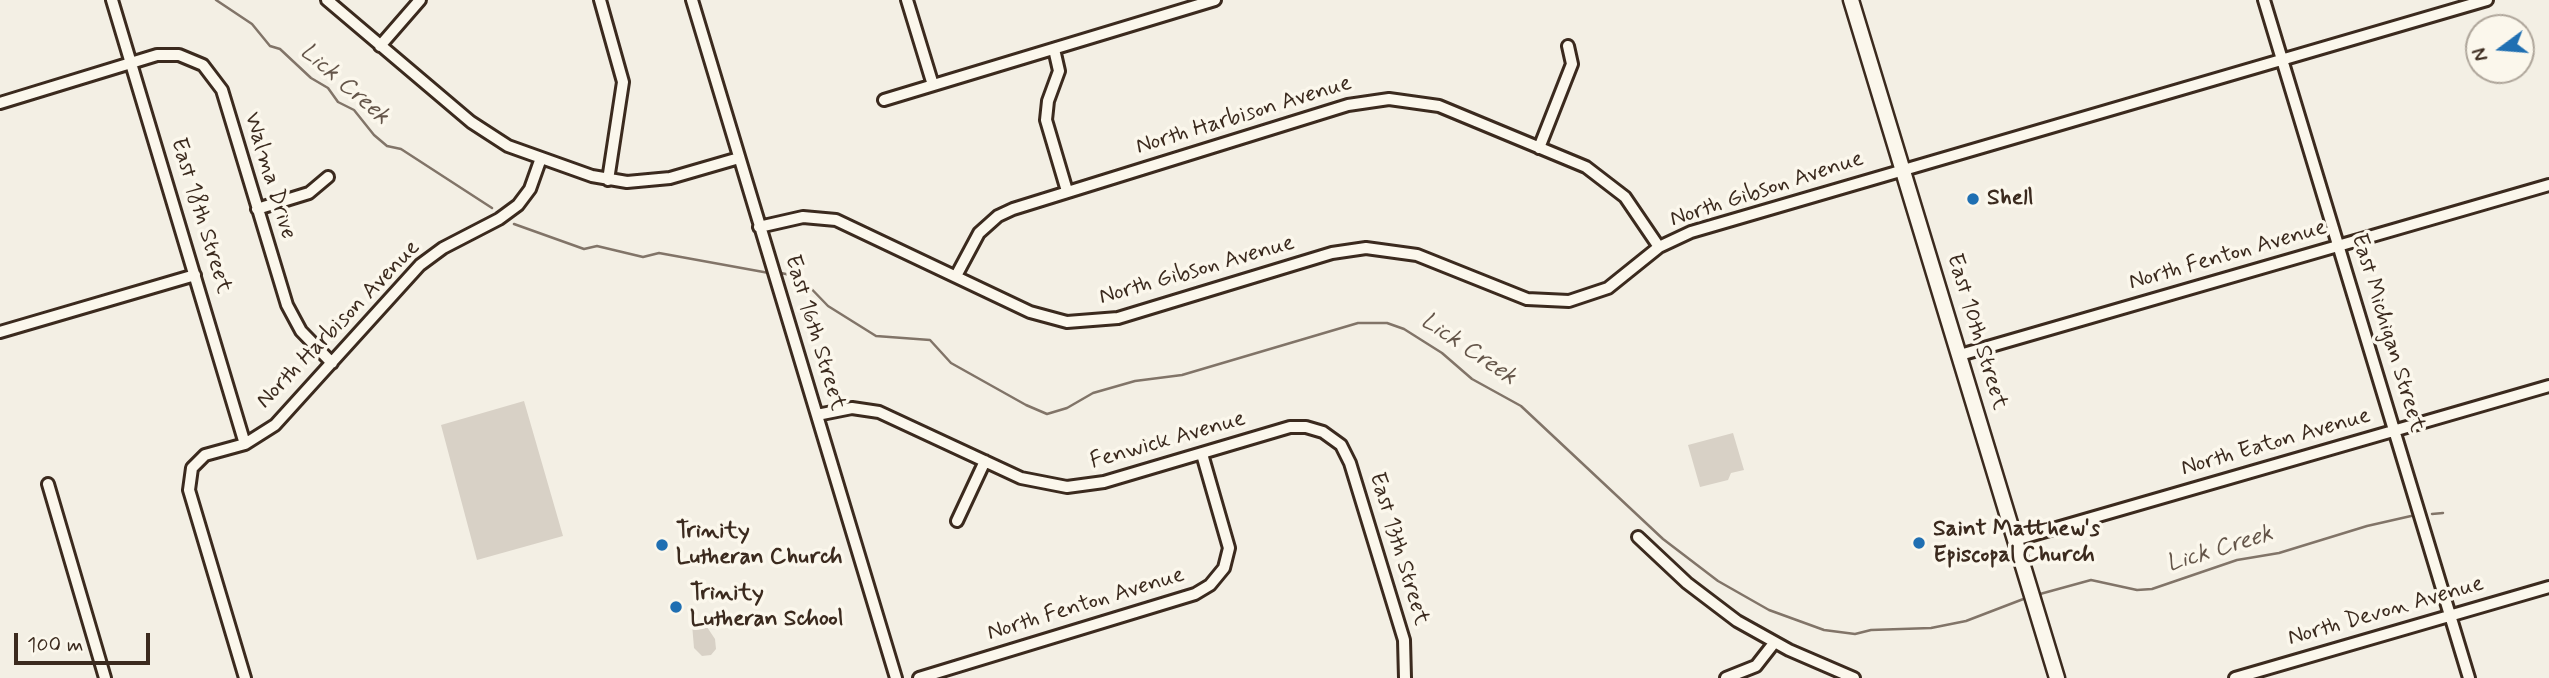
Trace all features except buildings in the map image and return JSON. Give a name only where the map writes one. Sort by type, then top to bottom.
[{"type":"main road","name":"East 10th Street","points":[[1852,0],[2057,678]]},
{"type":"street","name":"East 18th Street","points":[[112,0],[245,444]]},
{"type":"street","points":[[327,0],[487,134],[541,158],[608,180],[661,180],[739,158]]},
{"type":"street","points":[[380,46],[420,0]]},
{"type":"street","points":[[600,0],[623,82],[608,180]]},
{"type":"street","name":"East 16th Street","points":[[692,0],[896,678]]},
{"type":"street","points":[[907,0],[933,85]]},
{"type":"street","points":[[884,100],[1215,0]]},
{"type":"street","name":"East Michigan Street","points":[[2264,0],[2469,678]]},
{"type":"street","name":"North Gibson Avenue","points":[[759,227],[803,217],[836,220],[1034,314],[1058,321],[1082,323],[1118,318],[1332,253],[1366,248],[1417,255],[1523,298],[1543,302],[1569,301],[1608,288],[1659,247],[1691,232],[2487,0]]},
{"type":"street","points":[[1539,148],[1572,64],[1568,46]]},
{"type":"street","points":[[1054,49],[1059,71],[1048,101],[1046,120],[1067,191]]},
{"type":"street","name":"Walma Drive","points":[[0,103],[157,55],[175,54],[198,62],[214,76],[222,90],[257,209],[293,316],[307,337],[332,363]]},
{"type":"street","name":"North Harbison Avenue","points":[[956,276],[971,244],[991,222],[1013,209],[1348,105],[1377,99],[1431,104],[1586,167],[1606,180],[1636,210],[1659,247]]},
{"type":"street","name":"North Harbison Avenue","points":[[245,678],[188,481],[192,468],[201,458],[245,444],[275,425],[420,265],[443,248],[499,219],[517,205],[530,188],[541,158]]},
{"type":"street","points":[[257,209],[306,194],[328,177]]},
{"type":"street","name":"North Fenton Avenue","points":[[1960,355],[2549,185]]},
{"type":"street","points":[[0,332],[195,275]]},
{"type":"street","name":"North Eaton Avenue","points":[[2015,540],[2549,386]]},
{"type":"street","name":"Fenwick Avenue","points":[[817,415],[848,409],[879,412],[1037,483],[1075,487],[1104,482],[1294,427],[1311,427],[1333,438]]},
{"type":"street","name":"East 13th Street","points":[[1333,438],[1350,463],[1387,583],[1404,640],[1405,678]]},
{"type":"street","name":"North Fenton Avenue","points":[[919,678],[1195,594],[1210,585],[1224,568],[1228,548],[1202,454]]},
{"type":"street","points":[[957,521],[985,461]]},
{"type":"street","points":[[48,484],[105,678]]},
{"type":"street","points":[[1638,537],[1687,583],[1730,616],[1774,643],[1849,676]]},
{"type":"street","name":"North Devon Avenue","points":[[2235,678],[2549,587]]},
{"type":"street","points":[[1726,678],[1759,664],[1774,643]]},
{"type":"shaded area","points":[[524,401],[563,536],[477,560],[441,425]]},
{"type":"shaded area","points":[[1733,433],[1744,470],[1731,473],[1728,480],[1700,487],[1688,445]]},
{"type":"shaded area","points":[[703,621],[715,639],[716,649],[711,655],[702,656],[694,648],[692,624]]},
{"type":"waterway","name":"Lick Creek","points":[[216,0],[252,24],[270,46],[280,49],[311,78],[328,88],[338,102],[354,110],[374,135],[387,146],[401,149],[492,208]]},
{"type":"waterway","name":"Lick Creek","points":[[514,224],[584,249],[597,246],[643,257],[659,253],[769,273]]},
{"type":"waterway","name":"Lick Creek","points":[[781,273],[800,277],[828,306],[876,336],[930,340],[951,363],[1047,414],[1067,408],[1093,393],[1135,381],[1182,375],[1358,323],[1387,323],[1404,329],[1442,353],[1472,379],[1521,406],[1663,539],[1718,581],[1769,610],[1824,630],[1855,634],[1871,630],[1931,628],[1966,621],[2026,598]]},
{"type":"waterway","name":"Lick Creek","points":[[2432,514],[2443,513]]},
{"type":"waterway","name":"Lick Creek","points":[[2040,594],[2091,580],[2137,590],[2152,589],[2237,560],[2279,553],[2367,526],[2411,516]]},
{"type":"place","name":"Shell","points":[[1973,199]]},
{"type":"place","name":"Saint Matthew's Episcopal Church","points":[[1919,543]]},
{"type":"place","name":"Trinity Lutheran Church","points":[[662,545]]},
{"type":"place","name":"Trinity Lutheran School","points":[[676,607]]}]
